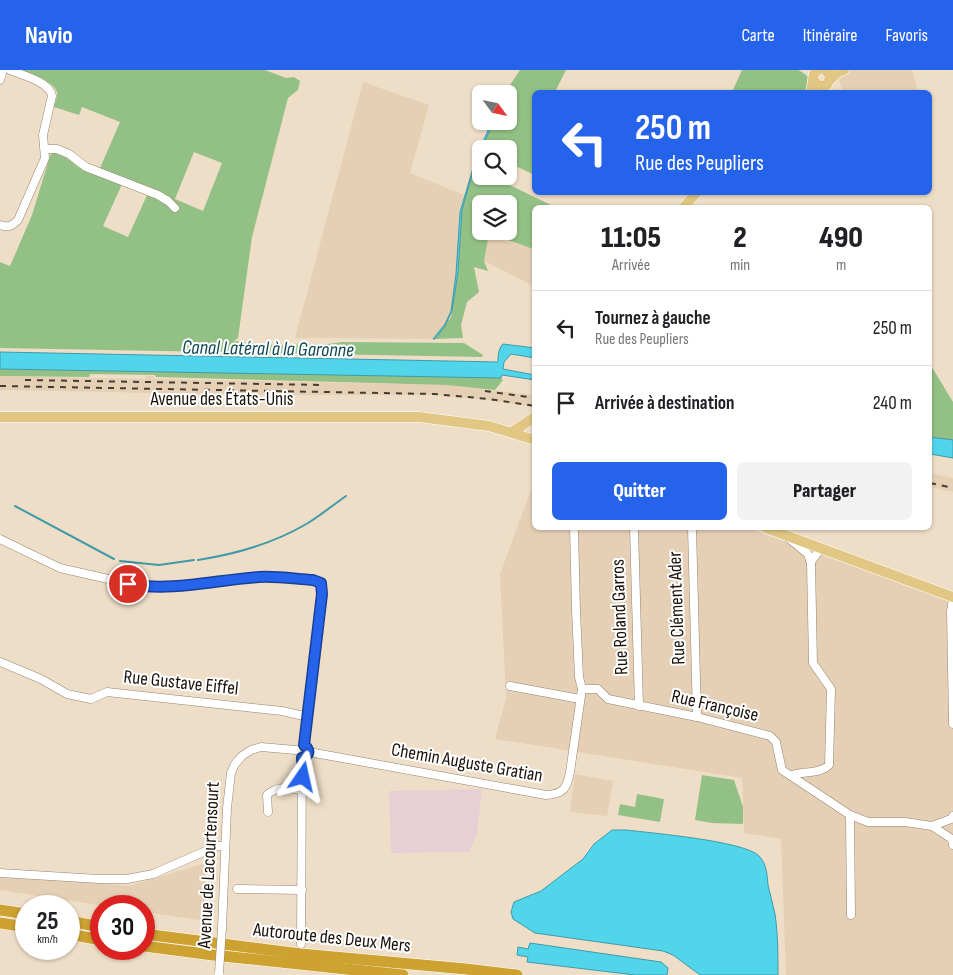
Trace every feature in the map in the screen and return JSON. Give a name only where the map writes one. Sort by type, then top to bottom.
[{"type":"highway","points":[[0,910],[15,912]]},
{"type":"highway","points":[[0,923],[15,925]]},
{"type":"highway","name":"Autoroute des Deux Mers","points":[[155,935],[302,954],[517,975]]},
{"type":"highway","name":"Autoroute des Deux Mers","points":[[155,947],[403,975]]},
{"type":"main road","points":[[811,90],[817,78],[829,74],[826,70],[841,71]]},
{"type":"main road","points":[[817,78],[841,71]]},
{"type":"main road","points":[[686,205],[694,195]]},
{"type":"main road","name":"Avenue des États-Unis","points":[[0,417],[419,417],[476,424]]},
{"type":"main road","points":[[512,432],[532,419]]},
{"type":"main road","points":[[476,424],[490,426],[532,439]]},
{"type":"main road","points":[[476,424],[532,445]]},
{"type":"main road","points":[[772,530],[953,597]]},
{"type":"street","points":[[0,80],[3,70]]},
{"type":"street","points":[[0,225],[9,227],[18,220],[45,158],[43,135],[51,92],[46,85],[10,70]]},
{"type":"street","points":[[45,149],[51,148],[61,151],[86,167],[158,195],[168,200],[175,208]]},
{"type":"street","name":"Chemin Auguste Gratian","points":[[305,752],[546,795],[556,794],[563,790],[568,783],[582,689],[579,668],[574,530]]},
{"type":"street","name":"Rue Roland Garros","points":[[634,530],[639,706]]},
{"type":"street","name":"Rue Clément Ader","points":[[692,530],[697,717]]},
{"type":"street","points":[[784,534],[793,543],[805,550],[811,563],[813,663],[831,689],[829,765],[824,770],[802,772],[792,776]]},
{"type":"street","points":[[0,539],[60,568],[143,586],[170,587],[261,577],[313,580],[321,583],[322,594],[308,716],[302,790],[301,944]]},
{"type":"street","points":[[811,563],[821,548]]},
{"type":"street","points":[[953,597],[951,611],[953,724]]},
{"type":"street","name":"Rue Gustave Eiffel","points":[[0,662],[41,679],[67,694],[90,699],[107,692],[273,710],[308,716]]},
{"type":"street","points":[[510,686],[580,699]]},
{"type":"street","name":"Rue Françoise","points":[[582,689],[598,689],[608,699],[697,717],[770,736],[776,742],[782,770],[850,815],[868,822],[905,822],[932,826]]},
{"type":"street","name":"Avenue de Lacourtensourt","points":[[219,974],[228,786],[231,773],[235,764],[242,756],[251,750],[261,747],[296,750],[298,756],[305,752]]},
{"type":"street","points":[[268,812],[267,795],[273,789],[284,787],[302,790]]},
{"type":"street","points":[[850,815],[851,915]]},
{"type":"street","points":[[932,826],[951,819],[953,816]]},
{"type":"street","points":[[932,826],[952,839],[953,845]]},
{"type":"street","points":[[0,872],[99,879],[127,879],[153,874],[217,846],[225,849]]},
{"type":"street","points":[[238,889],[302,890]]},
{"type":"shaded area","points":[[850,70],[912,70],[917,90],[842,90],[838,77]]},
{"type":"shaded area","points":[[363,82],[429,105],[410,173],[464,195],[459,214],[456,274],[451,311],[445,324],[433,339],[295,338]]},
{"type":"shaded area","points":[[487,240],[503,240],[532,249],[532,285],[484,261]]},
{"type":"shaded area","points":[[0,376],[146,379],[146,376],[154,376],[154,379],[447,385],[532,395],[532,407],[481,399],[434,395],[258,395],[0,390]]},
{"type":"shaded area","points":[[932,473],[953,478],[953,492],[932,487]]},
{"type":"shaded area","points":[[532,487],[532,530],[753,530],[953,601],[953,975],[786,975],[781,839],[744,833],[742,778],[495,739],[506,698],[500,574]]},
{"type":"shaded area","points":[[575,774],[613,781],[607,816],[570,812]]},
{"type":"shaded area","points":[[482,789],[477,834],[469,852],[391,853],[389,791]]},
{"type":"shaded area","points":[[206,863],[205,921],[155,914],[155,895],[90,895],[90,904],[80,902],[80,895],[33,895],[0,890],[0,874],[129,886]]},
{"type":"green space","points":[[20,70],[265,70],[286,78],[294,77],[300,81],[298,90],[288,98],[252,237],[238,338],[234,341],[275,345],[342,342],[464,343],[483,355],[482,357],[0,348],[0,262],[10,266],[32,215],[50,156],[53,152],[67,158],[78,167],[97,175],[120,122],[82,107],[79,115],[54,107],[57,97],[55,88],[46,81]],"holes":[[[194,152],[222,163],[203,211],[175,199]],[[123,182],[148,193],[128,237],[103,226]]]},
{"type":"green space","points":[[520,70],[566,70],[556,90],[532,90],[532,174],[517,167],[517,140],[485,140],[490,130],[518,130],[518,85],[510,85]]},
{"type":"green space","points":[[742,70],[798,70],[809,79],[805,90],[733,90]]},
{"type":"green space","points":[[472,175],[472,185],[510,185],[551,205],[532,205],[532,249],[507,240],[517,240],[517,195],[472,195],[472,240],[488,240],[484,261],[488,271],[474,267],[479,292],[467,302],[461,325],[463,338],[435,339],[451,317],[458,272],[462,210]]},
{"type":"green space","points":[[932,367],[953,402],[953,440],[932,437]]},
{"type":"green space","points":[[0,369],[480,376],[501,378],[503,380],[495,390],[447,385],[156,377],[155,375],[90,374],[89,377],[0,376]]},
{"type":"green space","points":[[702,775],[734,780],[743,807],[743,824],[712,823],[695,820]]},
{"type":"green space","points":[[637,794],[664,799],[660,822],[618,815],[620,804],[635,807]]},
{"type":"water","points":[[488,130],[490,130],[485,140],[484,140]]},
{"type":"water","points":[[472,172],[462,210],[458,272],[452,311],[445,326],[433,339],[445,324],[451,311],[456,274],[460,212]]},
{"type":"water","points":[[503,344],[532,348],[532,358],[511,354],[504,362],[503,369],[532,374],[532,380],[502,375],[501,378],[0,369],[0,352],[498,362]]},
{"type":"water","points":[[932,437],[953,440],[953,458],[932,454]]},
{"type":"water","points":[[612,830],[697,838],[736,846],[759,856],[764,862],[775,914],[778,975],[700,975],[673,955],[663,951],[535,933],[513,919],[511,912],[514,902],[541,891],[583,859],[594,844]]},
{"type":"water","points":[[530,943],[661,962],[668,968],[667,975],[635,975],[527,962],[528,957],[517,955],[518,947],[528,949]]},
{"type":"waterway","points":[[198,560],[227,555],[282,537],[318,517],[346,496]]},
{"type":"waterway","points":[[15,506],[114,559]]},
{"type":"waterway","points":[[120,561],[159,565],[194,560]]},
{"type":"railway","points":[[25,380],[325,385]]},
{"type":"railway","points":[[0,386],[434,394],[532,406]]},
{"type":"railway","points":[[485,391],[532,398]]},
{"type":"railway","points":[[932,483],[953,488]]},
{"type":"route","points":[[128,584],[157,588],[261,577],[313,580],[321,583],[322,594],[304,745],[309,752],[302,758],[303,777]]},
{"type":"water label","name":"Canal Latéral à la Garonne","points":[[268,349]]}]
